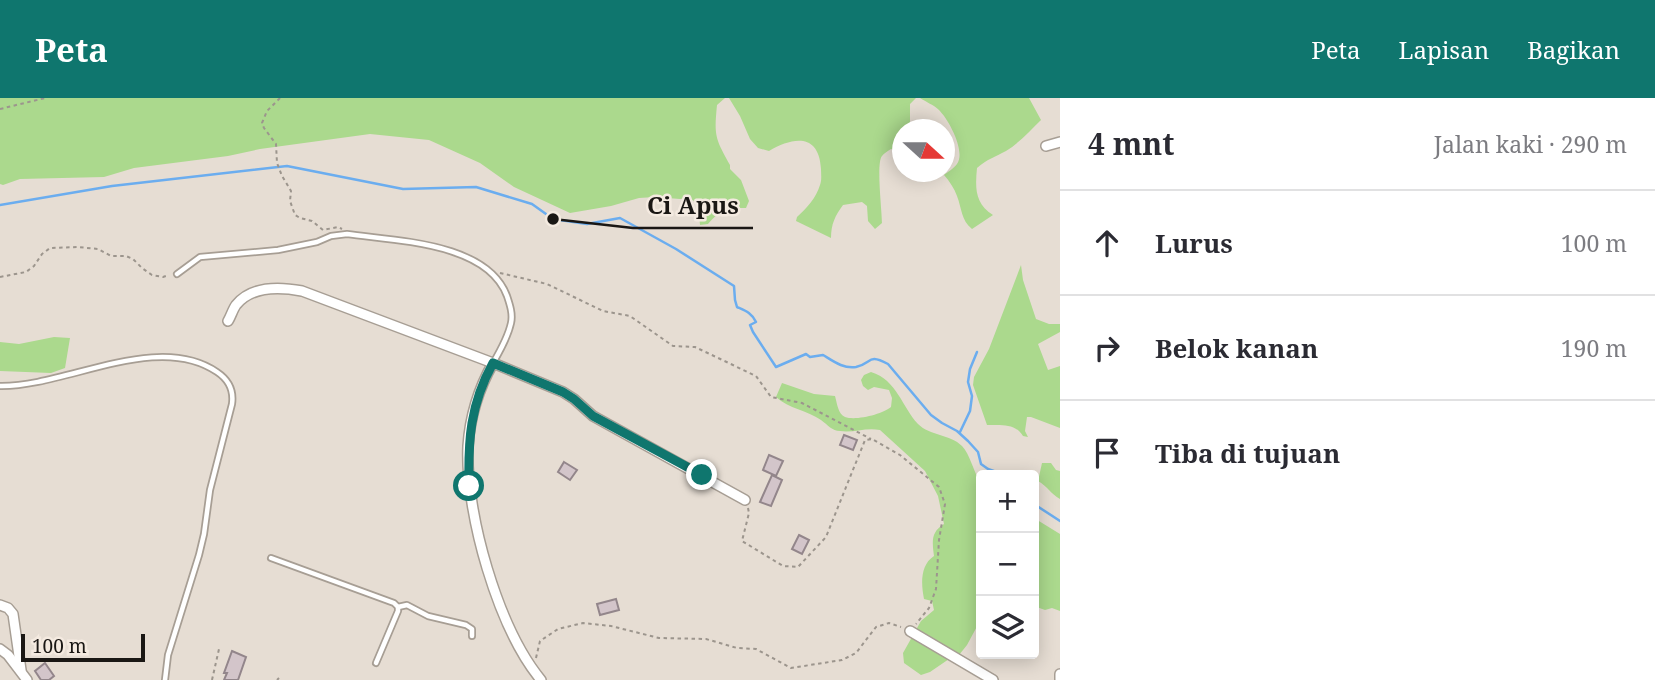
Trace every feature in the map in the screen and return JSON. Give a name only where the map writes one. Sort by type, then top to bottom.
[{"type":"street","points":[[1046,146],[1060,142]]},
{"type":"street","points":[[228,321],[237,304],[255,292],[282,288],[302,291],[563,392],[593,416],[745,500]]},
{"type":"street","points":[[493,363],[473,414],[468,445],[469,486],[474,518],[505,620],[522,653],[540,679]]},
{"type":"street","points":[[0,605],[8,608],[15,620],[21,670]]},
{"type":"street","points":[[910,631],[993,680]]},
{"type":"street","points":[[0,649],[8,654],[27,680]]},
{"type":"lane","points":[[177,274],[200,257],[278,250],[347,234],[448,250],[471,258],[489,271],[504,290],[511,309],[511,323],[493,363]]},
{"type":"lane","points":[[0,386],[30,383],[139,359],[167,357],[193,360],[212,369],[228,382],[232,390],[232,404],[209,490],[204,534],[168,655],[164,680]]},
{"type":"lane","points":[[271,558],[394,603],[398,607],[407,606],[428,616],[466,625],[472,629],[472,636]]},
{"type":"lane","points":[[376,663],[398,607]]},
{"type":"path","points":[[0,109],[45,98]]},
{"type":"path","points":[[280,98],[267,111],[262,123],[276,144],[277,163],[291,191],[290,201],[295,215],[312,221],[323,230],[338,227],[347,234]]},
{"type":"path","points":[[0,277],[26,272],[50,248],[78,247],[98,249],[111,256],[134,259],[152,275],[163,277],[177,274]]},
{"type":"path","points":[[489,271],[547,284],[603,311],[630,316],[673,346],[695,347],[756,376],[771,397],[802,403],[900,455],[939,487],[945,504],[939,540],[936,589],[929,608],[910,631],[889,623],[876,627],[856,653],[842,660],[791,668],[756,649],[737,648],[706,639],[659,638],[611,626],[583,623],[558,629],[540,641],[535,655],[540,679]]},
{"type":"path","points":[[745,500],[749,513],[742,541],[783,566],[798,567],[826,537],[865,440],[872,439]]},
{"type":"path","points":[[212,680],[219,649]]},
{"type":"green space","points":[[0,98],[725,98],[717,105],[717,136],[730,169],[741,180],[749,201],[746,208],[724,211],[708,224],[700,225],[702,204],[687,198],[639,198],[570,213],[514,187],[480,163],[429,140],[370,134],[134,168],[104,177],[20,179],[3,185],[0,184]]},
{"type":"green space","points":[[729,98],[916,98],[910,104],[910,119],[892,119],[892,149],[880,160],[882,223],[875,229],[868,221],[867,206],[862,202],[843,205],[834,220],[831,238],[796,221],[814,198],[821,183],[819,157],[815,149],[803,141],[787,143],[769,151],[758,148],[750,139]]},
{"type":"green space","points":[[920,98],[1029,98],[1041,120],[1011,148],[977,168],[979,201],[993,215],[972,229],[964,218],[955,190],[949,182],[955,182],[955,166],[959,159],[955,119],[946,119],[932,105]]},
{"type":"green space","points":[[1021,265],[1036,319],[1049,324],[1060,324],[1060,332],[1038,344],[1048,370],[1060,366],[1060,428],[1027,417],[1025,431],[1028,437],[1012,427],[987,425],[973,385]]},
{"type":"green space","points":[[54,337],[70,338],[65,368],[51,373],[0,371],[0,342],[19,344]]},
{"type":"green space","points":[[871,372],[887,381],[918,424],[962,446],[976,473],[976,628],[959,655],[921,675],[904,663],[903,653],[921,621],[934,610],[932,601],[924,599],[923,575],[926,564],[934,556],[935,534],[944,524],[938,496],[925,471],[880,430],[835,430],[776,397],[782,383],[814,394],[835,396],[839,411],[845,417],[869,416],[891,407],[889,390],[874,387],[868,390],[861,380]]},
{"type":"green space","points":[[1042,463],[1051,463],[1060,471],[1060,499],[1039,482]]},
{"type":"green space","points":[[1039,521],[1060,534],[1060,611],[1052,608],[1039,608]]},
{"type":"building","points":[[844,435],[857,440],[853,450],[840,445]]},
{"type":"building","points":[[769,455],[783,461],[776,476],[763,470]]},
{"type":"building","points":[[564,462],[577,470],[570,480],[558,472]]},
{"type":"building","points":[[772,475],[782,480],[771,506],[760,502]]},
{"type":"building","points":[[799,535],[809,540],[802,554],[792,549]]},
{"type":"building","points":[[616,599],[619,610],[600,615],[597,604]]},
{"type":"building","points":[[232,651],[246,657],[238,680],[224,680],[227,673],[224,673]]},
{"type":"building","points":[[45,663],[54,676],[49,680],[41,680],[35,671]]},
{"type":"waterway","points":[[0,205],[112,186],[287,166],[403,189],[476,187],[532,204],[553,219],[587,224],[620,218],[734,286],[737,307],[748,313],[756,322],[750,325],[753,332],[776,367],[806,354],[810,357],[823,355],[847,367],[856,367],[873,359],[888,364],[931,415],[968,441],[978,452],[981,464],[991,470]]},
{"type":"waterway","points":[[960,432],[970,411],[972,396],[968,382],[977,352]]},
{"type":"waterway","points":[[1039,507],[1060,521]]},
{"type":"place","name":"Ci Apus","points":[[553,219]]},
{"type":"route","points":[[469,486],[468,445],[473,414],[493,363],[563,392],[593,416],[702,475]]}]
